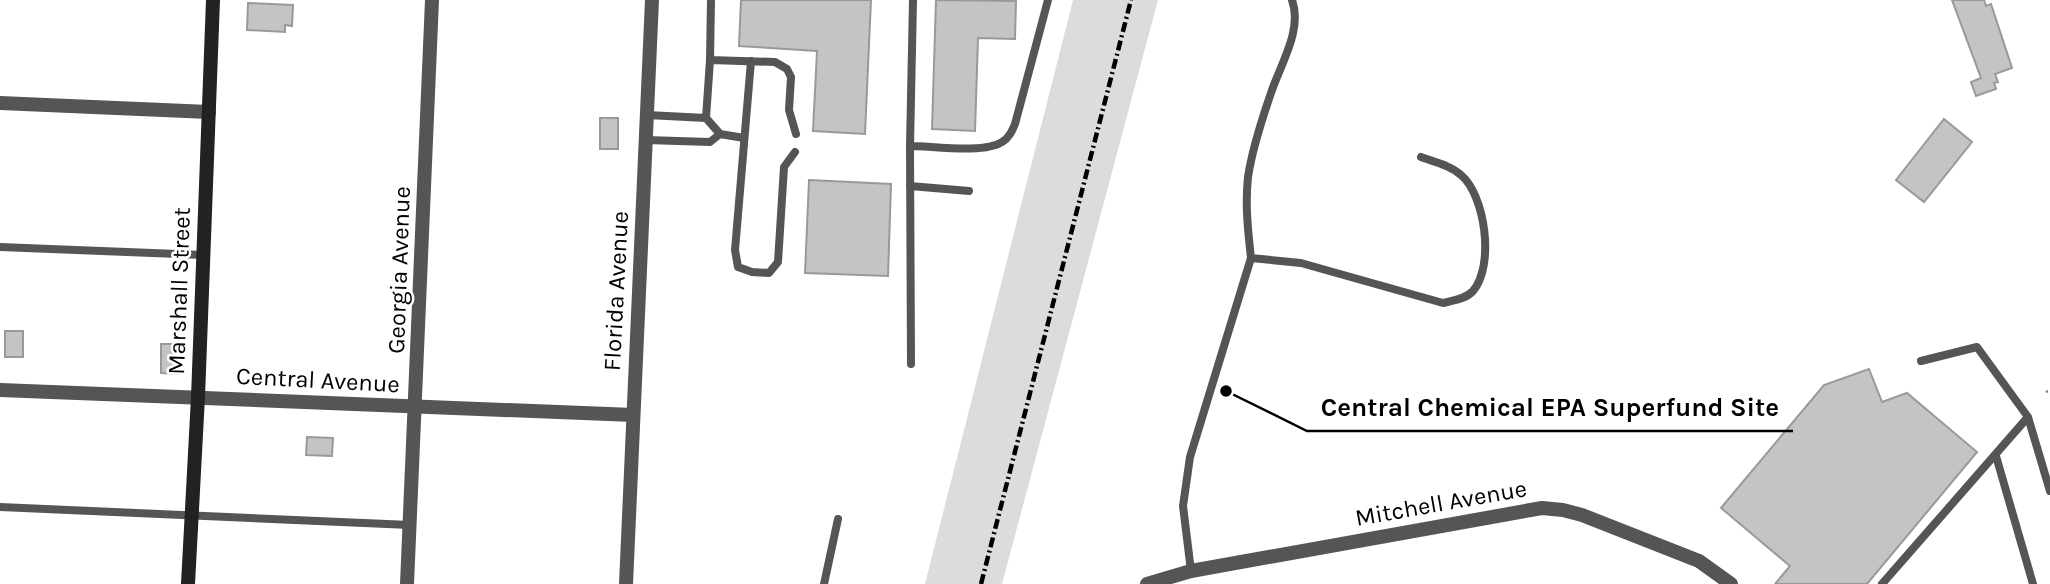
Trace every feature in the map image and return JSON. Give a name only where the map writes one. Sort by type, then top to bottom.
[{"type":"street","name":"Marshall Street","points":[[188,584],[213,0]]},
{"type":"street","name":"Georgia Avenue","points":[[407,584],[432,0]]},
{"type":"street","name":"Florida Avenue","points":[[626,584],[652,0]]},
{"type":"street","points":[[0,103],[209,113]]},
{"type":"street","name":"Central Avenue","points":[[0,390],[633,415]]},
{"type":"street","name":"Mitchell Avenue","points":[[1147,584],[1191,571],[1542,508],[1582,515],[1699,561],[1731,584]]},
{"type":"lane","points":[[710,0],[706,118],[720,134],[744,138]]},
{"type":"lane","points":[[911,364],[910,146],[913,0]]},
{"type":"lane","points":[[910,146],[978,148],[994,146],[1004,141],[1015,124],[1048,0]]},
{"type":"lane","points":[[1191,571],[1183,506],[1190,457],[1251,258],[1246,217],[1248,175],[1271,92],[1295,21],[1292,0]]},
{"type":"lane","points":[[710,60],[775,62],[787,69],[791,77],[789,110],[796,134]]},
{"type":"lane","points":[[751,61],[736,250],[737,267],[752,272],[769,273],[778,262],[784,167],[795,152]]},
{"type":"lane","points":[[648,115],[706,118]]},
{"type":"lane","points":[[646,140],[710,142],[720,134]]},
{"type":"lane","points":[[1251,258],[1301,263],[1443,303],[1473,291],[1482,271],[1486,249],[1474,191],[1461,175],[1444,165],[1421,157]]},
{"type":"lane","points":[[910,186],[969,191]]},
{"type":"lane","points":[[0,247],[203,255]]},
{"type":"lane","points":[[1921,361],[1977,347],[2028,417],[2050,491]]},
{"type":"lane","points":[[1882,584],[2028,417]]},
{"type":"lane","points":[[1996,456],[2033,584]]},
{"type":"lane","points":[[0,507],[410,525]]},
{"type":"lane","points":[[824,584],[838,519]]},
{"type":"shaded area","points":[[1073,0],[1158,0],[1002,584],[925,584]]},
{"type":"building","points":[[741,0],[871,0],[865,134],[813,131],[817,51],[739,46]]},
{"type":"building","points":[[936,0],[1016,1],[1015,39],[978,38],[975,131],[932,129]]},
{"type":"building","points":[[1952,0],[1984,0],[1986,6],[1991,4],[2012,68],[1995,74],[1998,82],[1994,83],[1996,89],[1976,96],[1971,82],[1981,78]]},
{"type":"building","points":[[248,3],[293,5],[292,26],[285,25],[285,32],[247,30]]},
{"type":"building","points":[[600,118],[618,118],[618,149],[600,149]]},
{"type":"building","points":[[1944,119],[1972,142],[1924,202],[1896,180]]},
{"type":"building","points":[[809,180],[891,184],[888,276],[805,273]]},
{"type":"building","points":[[5,331],[23,331],[23,357],[5,357]]},
{"type":"building","points":[[161,344],[181,344],[181,374],[161,373]]},
{"type":"building","points":[[1869,369],[1882,402],[1907,393],[1977,452],[1867,584],[1775,584],[1790,566],[1721,508],[1824,385]]},
{"type":"building","points":[[307,437],[333,438],[332,456],[306,455]]},
{"type":"railway","points":[[981,584],[1131,0]]},
{"type":"place","name":"Central Chemical EPA Superfund Site","points":[[1226,391]]}]
